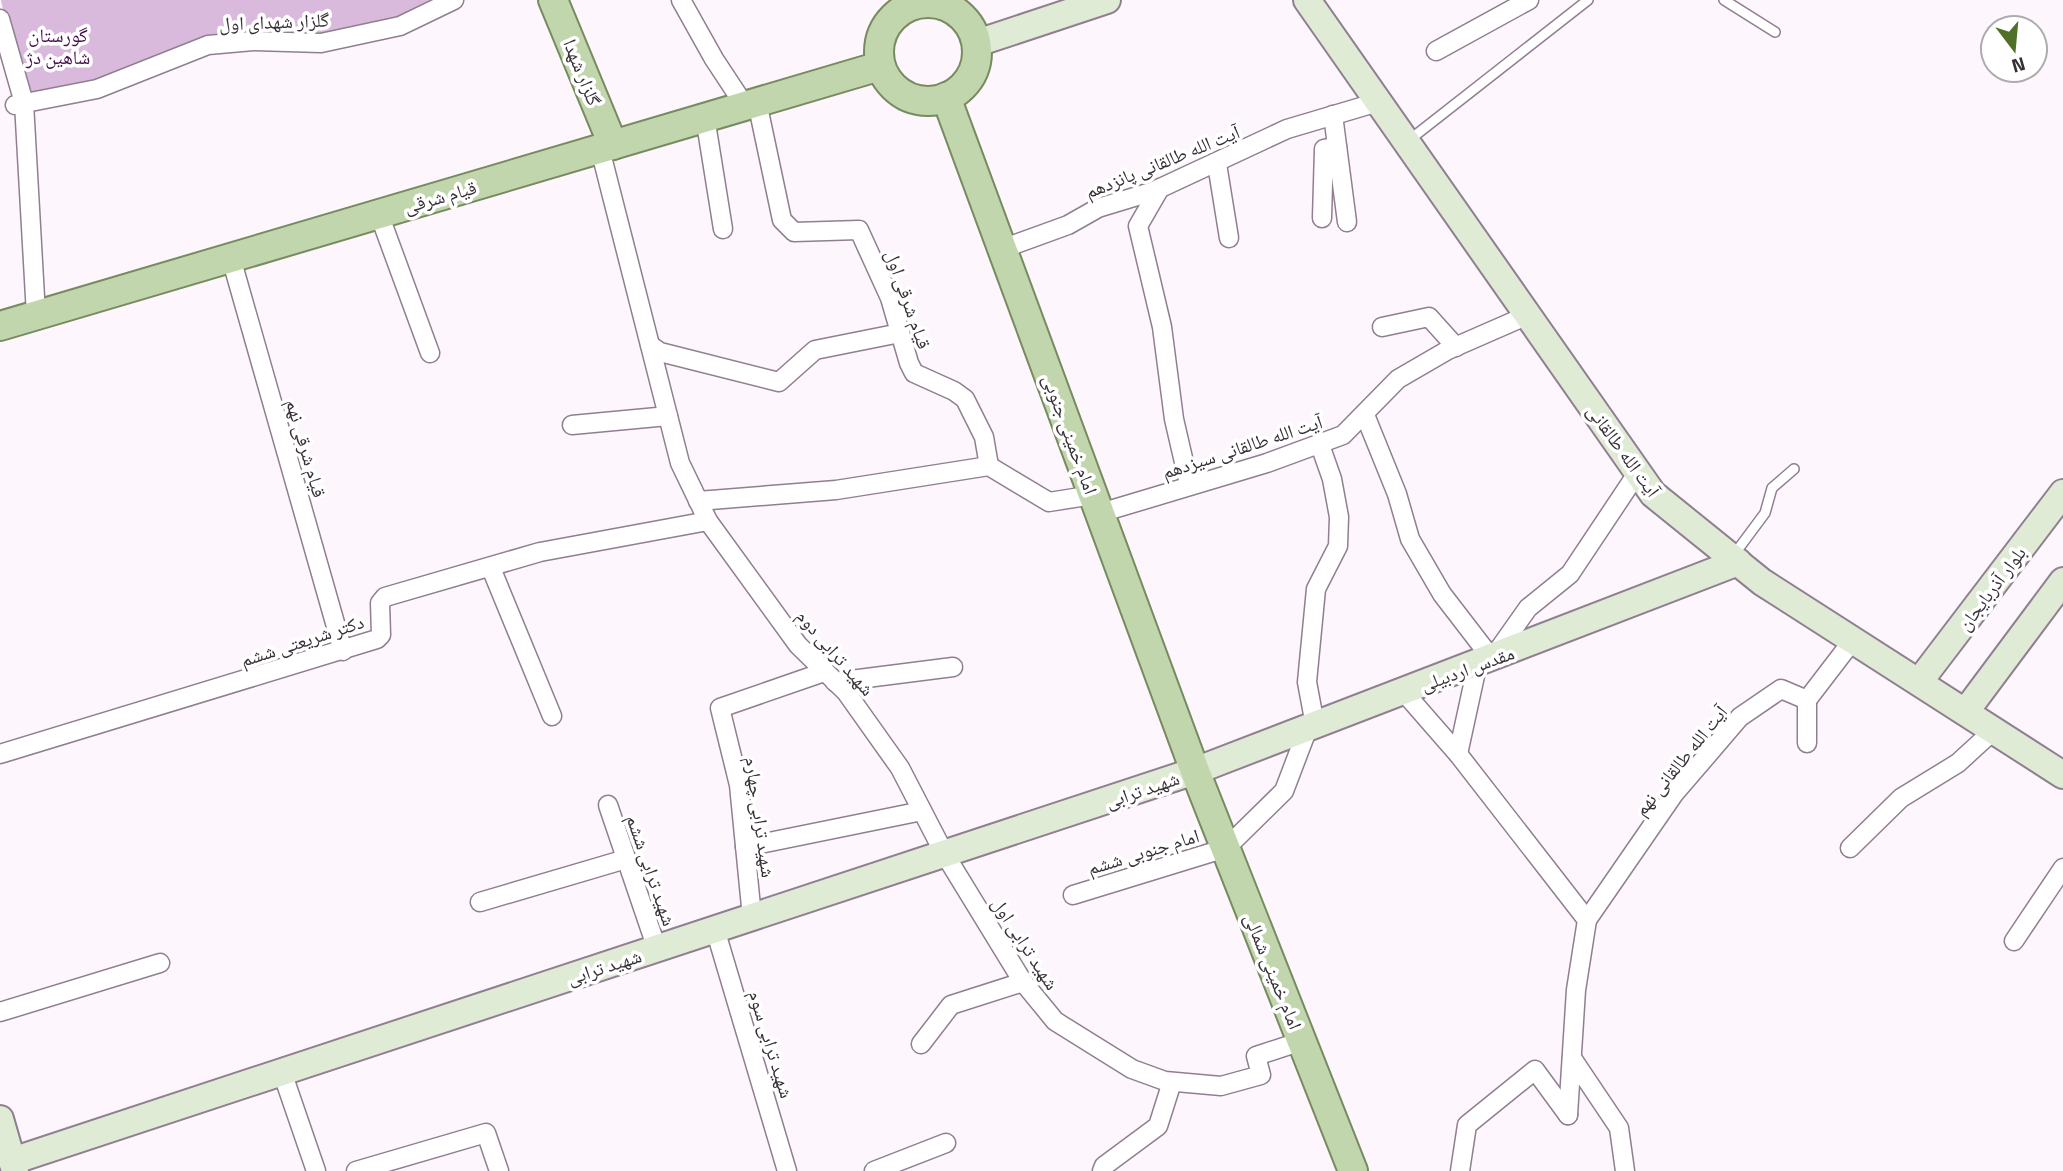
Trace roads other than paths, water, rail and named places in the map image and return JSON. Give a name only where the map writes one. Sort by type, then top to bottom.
[{"type":"main road","name":"گلزار شهدا","points":[[556,1],[606,147]]},
{"type":"main road","points":[[932,2],[948,6],[966,21],[977,43],[977,60],[961,89],[930,101],[906,96],[887,81],[880,66],[878,50],[881,34],[900,5],[932,2]]},
{"type":"main road","name":"قیام شرقی","points":[[0,326],[880,66]]},
{"type":"main road","name":"امام خمینی جنوبی","points":[[946,97],[1195,771]]},
{"type":"main road","name":"امام خمینی شمالی","points":[[1195,771],[1353,1171]]},
{"type":"street","name":"گلزار شهدای اول","points":[[19,104],[97,89],[208,45],[253,41],[321,43],[400,26],[454,0]]},
{"type":"street","points":[[681,0],[713,59],[751,104]]},
{"type":"street","points":[[977,43],[1107,0]]},
{"type":"street","name":"آیت الله طالقانی","points":[[1307,0],[1653,494],[1762,582],[2063,775]]},
{"type":"street","points":[[1436,51],[1529,0]]},
{"type":"street","points":[[0,19],[19,104],[36,315]]},
{"type":"street","name":"آیت الله طالقانی پانزدهم","points":[[1002,249],[1068,225],[1098,208],[1160,188],[1217,164],[1287,129],[1378,102]]},
{"type":"street","name":"قیام شرقی اول","points":[[751,104],[782,220],[794,232],[859,230],[890,298],[914,373],[954,391],[965,399],[984,437],[989,466]]},
{"type":"street","points":[[1333,115],[1347,222]]},
{"type":"street","points":[[705,117],[723,229]]},
{"type":"street","name":"شهید ترابی دوم","points":[[606,147],[650,345],[680,463],[698,501],[708,521],[798,645],[830,677],[900,768],[944,853]]},
{"type":"street","points":[[1322,218],[1324,149],[1337,147]]},
{"type":"street","points":[[1217,164],[1229,237]]},
{"type":"street","points":[[1160,188],[1138,226],[1162,327],[1174,419],[1189,484]]},
{"type":"street","points":[[379,214],[430,353]]},
{"type":"street","name":"قیام شرقی نهم","points":[[231,258],[343,651]]},
{"type":"street","name":"آیت الله طالقانی سیزدهم","points":[[989,466],[1049,502],[1097,504],[1189,484],[1321,445],[1343,435],[1398,379],[1456,347],[1528,315]]},
{"type":"street","points":[[1382,327],[1429,317],[1456,347]]},
{"type":"street","points":[[650,345],[660,352],[779,382],[815,350],[900,333]]},
{"type":"street","points":[[1365,415],[1397,494],[1410,539],[1485,660]]},
{"type":"street","points":[[572,425],[668,416]]},
{"type":"street","points":[[1226,848],[1284,791],[1312,727],[1307,682],[1316,589],[1338,546],[1339,517],[1332,478],[1321,445]]},
{"type":"street","points":[[698,501],[836,490],[989,466]]},
{"type":"street","points":[[1458,754],[1485,660],[1528,608],[1570,574],[1638,472]]},
{"type":"street","name":"بلوار آذربایجان","points":[[1919,682],[2063,494]]},
{"type":"street","name":"دکتر شریعتی ششم","points":[[0,754],[343,651],[381,635],[380,609],[385,597],[540,552],[708,521]]},
{"type":"street","name":"مقدس اردبیلی","points":[[1195,771],[1485,660],[1735,560]]},
{"type":"street","points":[[491,568],[552,716]]},
{"type":"street","points":[[1966,711],[2063,581]]},
{"type":"street","points":[[1807,743],[1807,700],[1853,640]]},
{"type":"street","points":[[830,677],[953,667]]},
{"type":"street","name":"شهید ترابی چهارم","points":[[752,918],[739,785],[720,708],[830,677]]},
{"type":"street","name":"آیت الله طالقانی نهم","points":[[1587,920],[1674,794],[1740,717],[1781,689],[1807,700]]},
{"type":"street","points":[[1403,691],[1458,754],[1587,920],[1576,990],[1568,1115],[1535,1070],[1467,1125],[1460,1171]]},
{"type":"street","points":[[1850,848],[1901,798],[1958,763],[1994,730]]},
{"type":"street","name":"شهید ترابی","points":[[14,1166],[282,1072],[1195,771]]},
{"type":"street","name":"شهید ترابی ششم","points":[[608,805],[657,949]]},
{"type":"street","points":[[745,847],[922,811]]},
{"type":"street","name":"امام جنوبی ششم","points":[[1073,895],[1226,848]]},
{"type":"street","name":"شهید ترابی اول","points":[[944,853],[1023,982],[1055,1021],[1132,1069],[1171,1082],[1221,1086],[1261,1075],[1256,1056],[1302,1041]]},
{"type":"street","points":[[480,902],[626,859]]},
{"type":"street","points":[[2014,941],[2063,869]]},
{"type":"street","name":"شهید ترابی سوم","points":[[715,929],[787,1171]]},
{"type":"street","points":[[0,1012],[160,963]]},
{"type":"street","points":[[921,1044],[951,1005],[1023,982]]},
{"type":"street","points":[[1572,1058],[1619,1128],[1625,1171]]},
{"type":"street","points":[[282,1072],[316,1171]]},
{"type":"street","points":[[1102,1171],[1104,1166],[1158,1126],[1171,1082]]},
{"type":"street","points":[[0,1119],[14,1166]]},
{"type":"street","points":[[356,1171],[486,1133],[499,1171]]},
{"type":"street","points":[[874,1171],[947,1143]]},
{"type":"lane","points":[[1407,142],[1588,0]]},
{"type":"lane","points":[[1724,0],[1775,32]]},
{"type":"lane","points":[[1735,560],[1765,513],[1772,488],[1794,469]]},
{"type":"park label","name":"گورستان شاهین دژ","points":[[58,45]]}]
